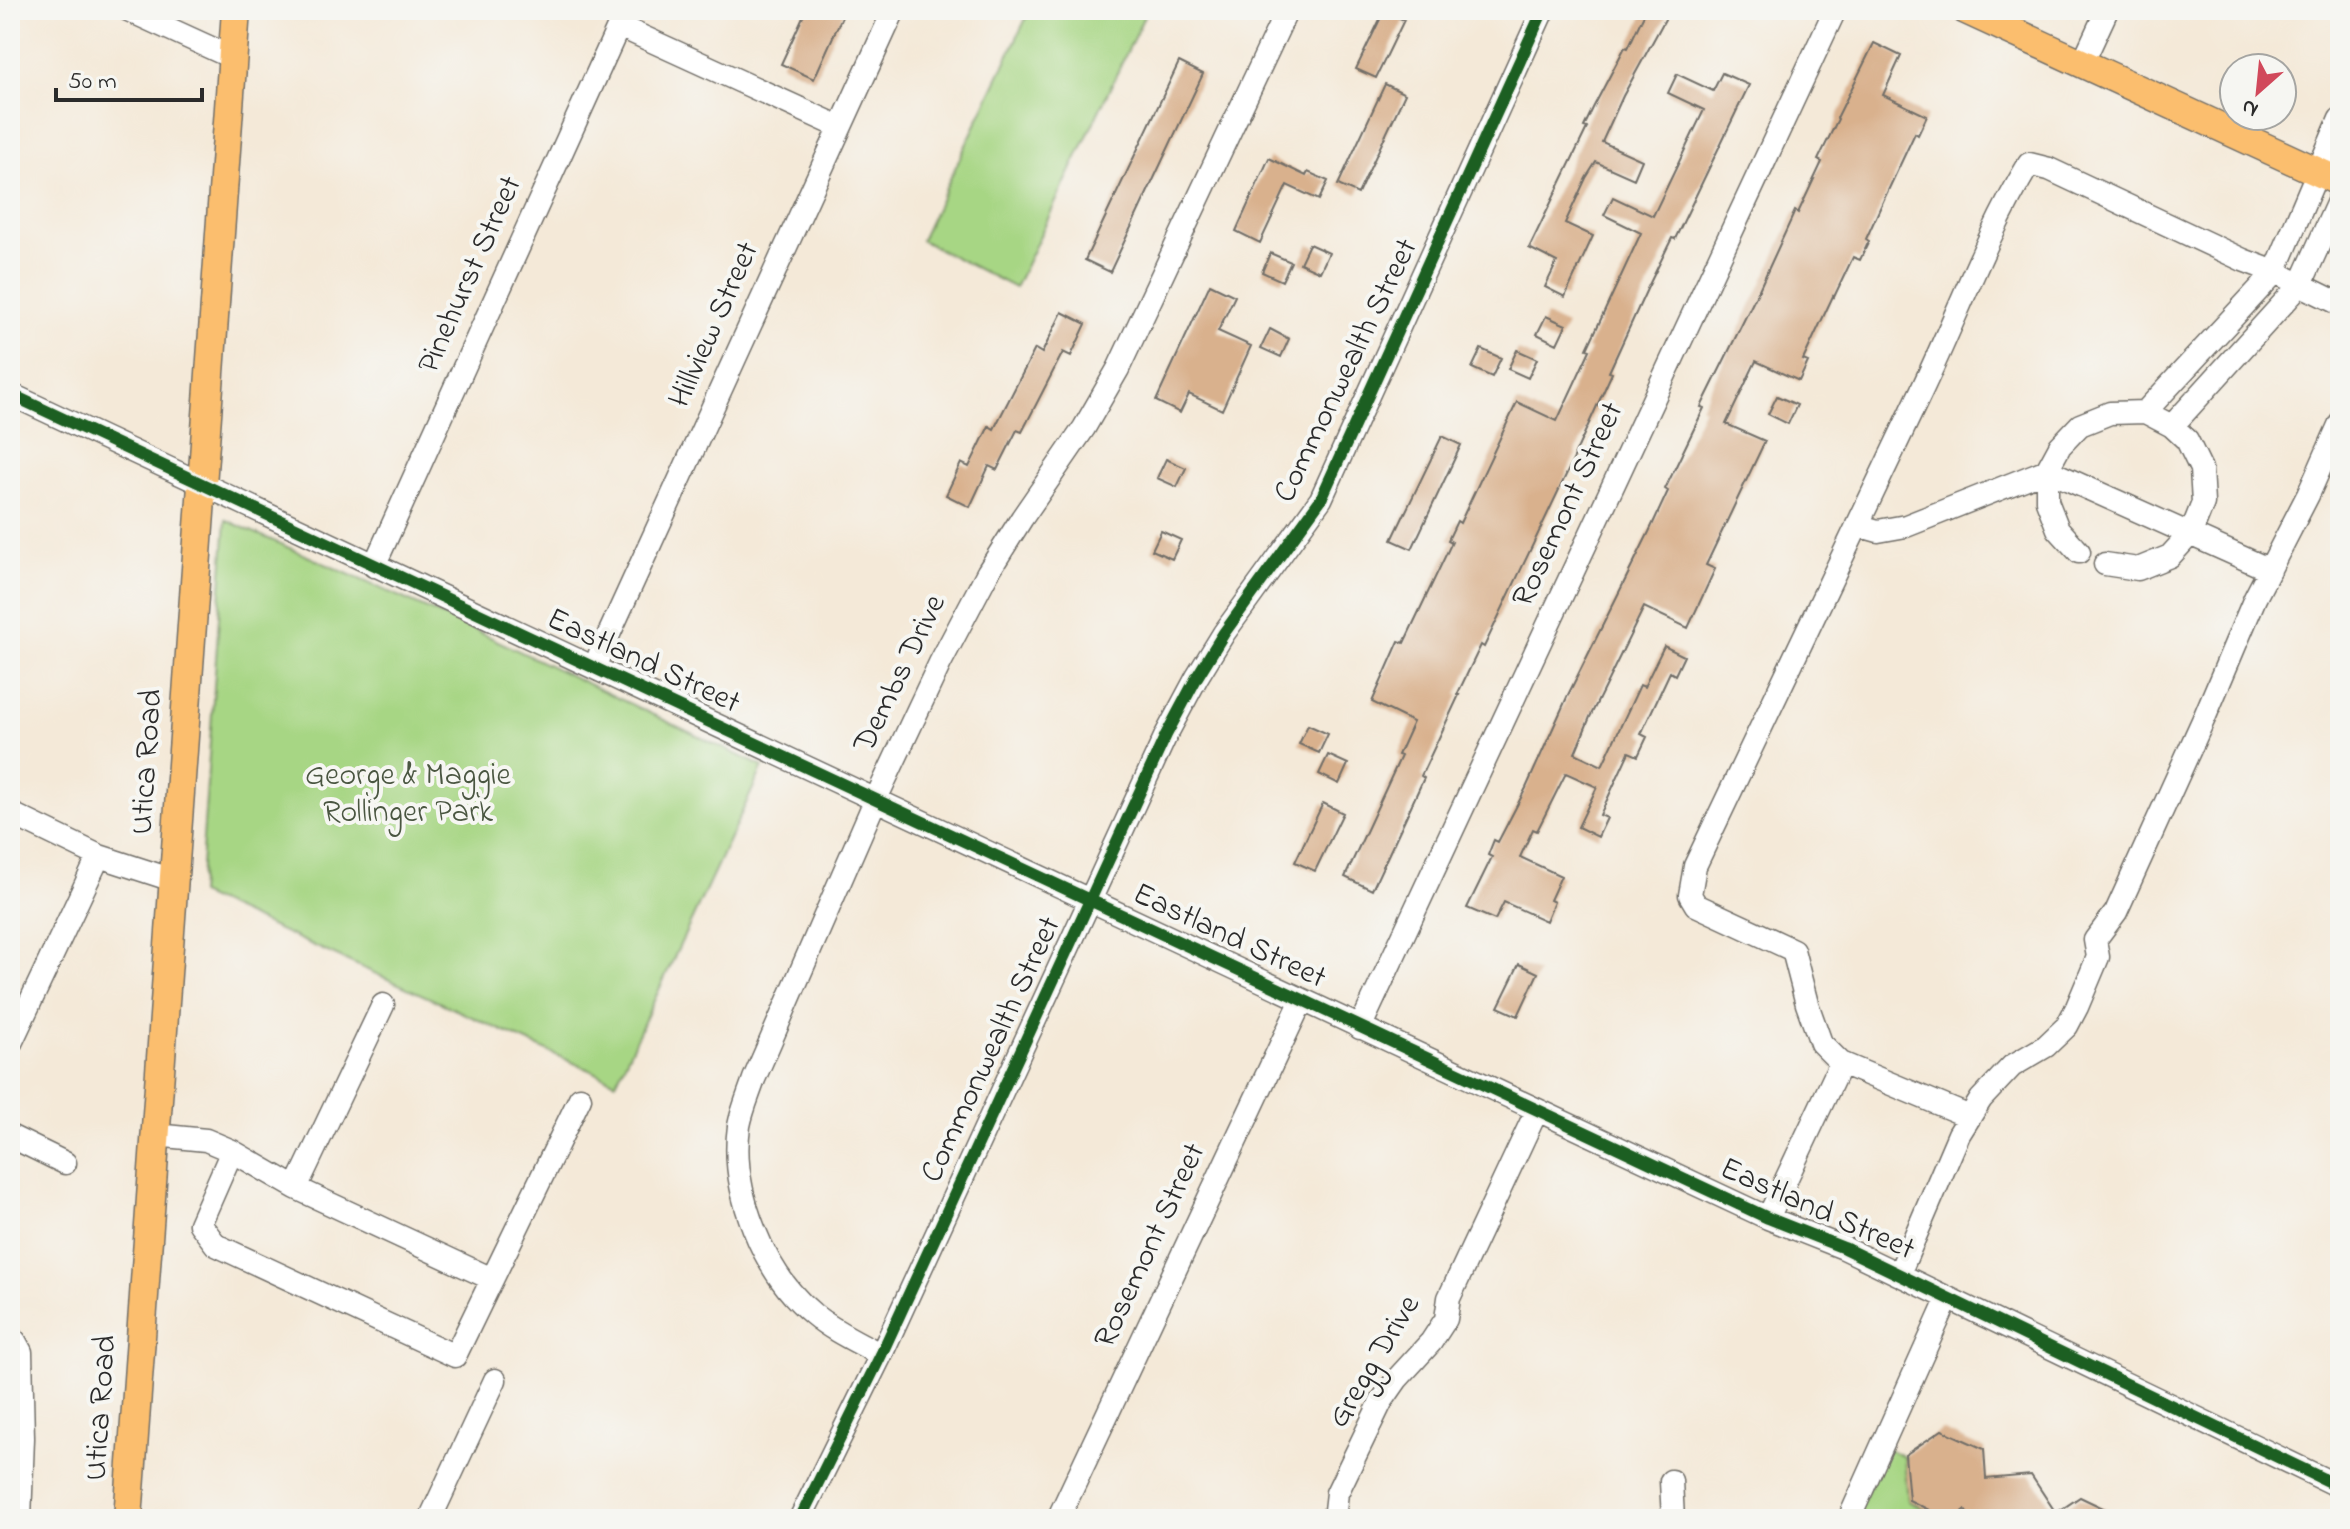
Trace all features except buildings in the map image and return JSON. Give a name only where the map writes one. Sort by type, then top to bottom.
[{"type":"main road","name":"Utica Road","points":[[128,1519],[236,10]]},
{"type":"main road","points":[[1966,10],[2328,177]]},
{"type":"street","points":[[128,10],[233,58]]},
{"type":"street","name":"Hillview Street","points":[[594,667],[894,10]]},
{"type":"street","name":"Dembs Drive","points":[[881,1355],[835,1330],[811,1312],[775,1270],[754,1230],[741,1185],[737,1150],[739,1124],[754,1079],[875,801],[940,663],[988,572],[1084,428],[1118,369],[1287,10]]},
{"type":"street","name":"Commonwealth Street","points":[[800,1519],[881,1355],[1166,735],[1224,633],[1321,499],[1543,10]]},
{"type":"street","name":"Rosemont Street","points":[[1360,1028],[1835,10]]},
{"type":"street","points":[[2082,64],[2107,10]]},
{"type":"street","points":[[623,18],[840,127]]},
{"type":"street","name":"Pinehurst Street","points":[[374,566],[623,18]]},
{"type":"street","points":[[2145,412],[2275,272],[2304,206],[2328,177],[2340,119]]},
{"type":"street","points":[[1970,1117],[1841,1063],[1821,1043],[1793,950],[1696,905],[1690,895],[1695,866],[1918,398],[2009,197],[2029,164],[2049,169],[2340,304]]},
{"type":"street","points":[[2172,426],[2301,284],[2340,197]]},
{"type":"street","name":"Eastland Street","points":[[10,394],[1768,1218],[1844,1248],[2340,1487]]},
{"type":"street","points":[[2079,552],[2058,529],[2047,501],[2047,470],[2060,446],[2080,425],[2110,413],[2145,412],[2172,426],[2187,440],[2201,469],[2203,503],[2191,533],[2170,556],[2138,569],[2105,564]]},
{"type":"street","points":[[1899,1274],[1959,1134],[1981,1099],[2012,1066],[2046,1046],[2067,1026],[2077,1007],[2098,957],[2095,940],[2116,912],[2270,570],[2340,423]]},
{"type":"street","points":[[1857,525],[1878,531],[1906,526],[2047,470],[2270,570]]},
{"type":"street","points":[[10,813],[99,856],[173,880]]},
{"type":"street","points":[[10,1045],[99,856]]},
{"type":"street","name":"Rosemont Street","points":[[1058,1519],[1302,1000]]},
{"type":"street","points":[[296,1188],[383,1005]]},
{"type":"street","points":[[1768,1218],[1841,1063]]},
{"type":"street","points":[[232,1151],[200,1224],[216,1245],[455,1356],[580,1098]]},
{"type":"street","name":"Gregg Drive","points":[[1334,1519],[1337,1493],[1381,1402],[1446,1319],[1449,1298],[1537,1110]]},
{"type":"street","points":[[155,1135],[206,1140],[232,1151],[296,1188],[492,1279]]},
{"type":"street","points":[[10,1136],[65,1163]]},
{"type":"street","points":[[1849,1519],[1948,1298]]},
{"type":"street","points":[[10,1339],[15,1341],[21,1352],[23,1438],[20,1519]]},
{"type":"street","points":[[430,1519],[495,1380]]},
{"type":"street","points":[[1671,1481],[1673,1519]]},
{"type":"green space","points":[[1030,10],[1147,10],[1015,288],[921,240]]},
{"type":"green space","name":"George & Maggie Rollinger Park","points":[[226,520],[477,631],[763,767],[616,1082],[199,894]]},
{"type":"green space","points":[[1886,1448],[1904,1457],[1908,1501],[1945,1519],[1855,1519]]},
{"type":"cycle path","points":[[800,1519],[881,1355],[1166,735],[1224,633],[1321,499],[1543,10]]},
{"type":"cycle path","points":[[10,394],[1768,1218],[1844,1248],[2340,1487]]}]
